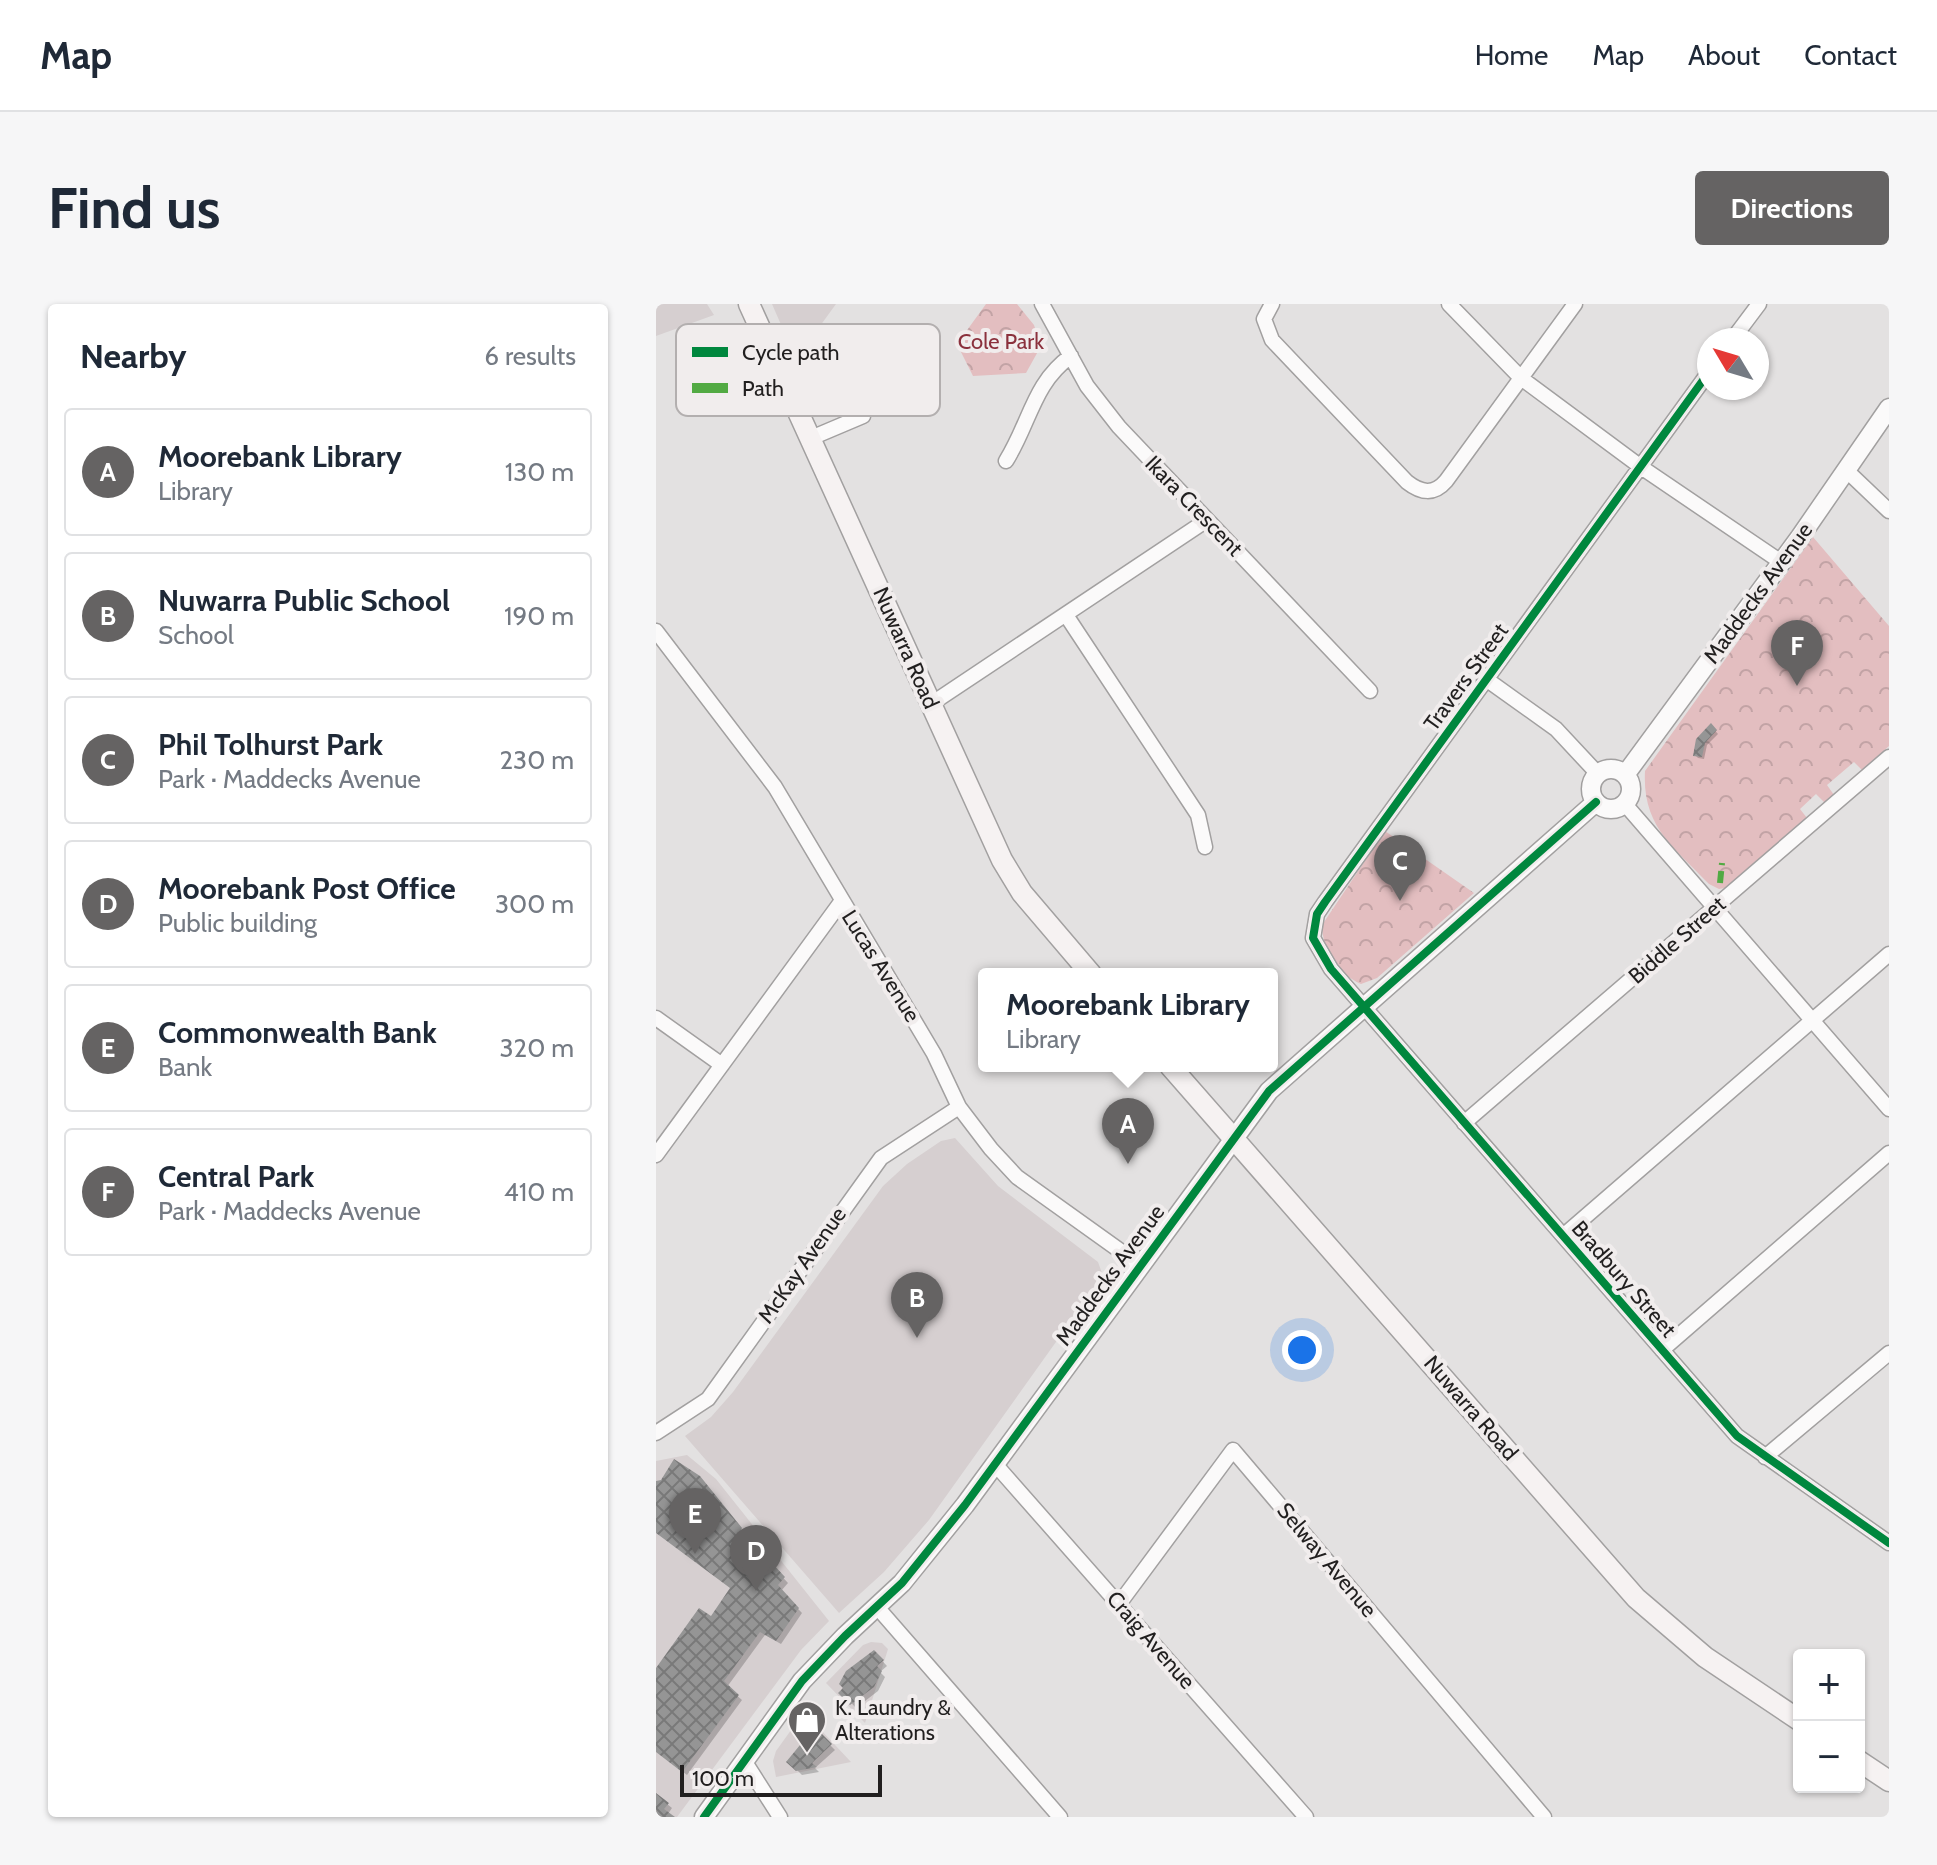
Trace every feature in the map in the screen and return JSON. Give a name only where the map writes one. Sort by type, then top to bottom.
[{"type":"main road","name":"Nuwarra Road","points":[[749,304],[758,324]]},
{"type":"main road","name":"Nuwarra Road","points":[[801,416],[1011,877],[1086,968]]},
{"type":"main road","name":"Nuwarra Road","points":[[1175,1072],[1636,1598],[1705,1657],[1793,1716]]},
{"type":"main road","points":[[1865,1765],[1889,1781]]},
{"type":"street","name":"Ikara Crescent","points":[[1042,304],[1103,408],[1370,691]]},
{"type":"street","points":[[1272,304],[1264,319],[1272,340],[1407,482],[1419,490],[1431,491],[1441,486],[1575,304]]},
{"type":"street","points":[[1449,304],[1521,378],[1641,467],[1781,562]]},
{"type":"street","points":[[1741,328],[1759,304]]},
{"type":"street","points":[[1006,461],[1022,435],[1043,381],[1071,356]]},
{"type":"street","name":"Travers Street","points":[[1363,1005],[1316,948],[1313,938],[1317,914],[1697,389]]},
{"type":"street","name":"Maddecks Avenue","points":[[1625,775],[1889,408]]},
{"type":"street","points":[[811,438],[863,416]]},
{"type":"street","points":[[1846,470],[1889,511]]},
{"type":"street","points":[[931,704],[1207,520]]},
{"type":"street","points":[[1066,615],[1198,815],[1205,847]]},
{"type":"street","name":"Lucas Avenue","points":[[656,631],[775,787],[841,902],[927,1041],[959,1107],[1017,1177],[1140,1265]]},
{"type":"street","points":[[1486,679],[1556,729],[1598,774]]},
{"type":"street","name":"Biddle Street","points":[[1464,1123],[1889,758]]},
{"type":"street","points":[[1615,769],[1625,775],[1630,791],[1624,803],[1608,808],[1596,802],[1592,785],[1598,774],[1615,769]]},
{"type":"street","name":"Maddecks Avenue","points":[[704,1817],[821,1659],[926,1556],[1281,1077],[1596,802]]},
{"type":"street","points":[[1624,803],[1889,1109]]},
{"type":"street","points":[[656,1155],[841,902]]},
{"type":"street","points":[[1563,1236],[1889,954]]},
{"type":"street","name":"Bradbury Street","points":[[1363,1005],[1737,1436],[1889,1543]]},
{"type":"street","points":[[656,1018],[722,1065]]},
{"type":"street","name":"McKay Avenue","points":[[656,1433],[708,1399],[881,1158],[959,1107]]},
{"type":"street","points":[[1662,1350],[1889,1153]]},
{"type":"street","points":[[1765,1457],[1887,1359]]},
{"type":"street","name":"Selway Avenue","points":[[1119,1604],[1233,1450],[1544,1817]]},
{"type":"street","name":"Craig Avenue","points":[[995,1464],[1306,1817]]},
{"type":"street","points":[[877,1607],[1060,1817]]},
{"type":"street","points":[[745,1762],[780,1817]]},
{"type":"shaded area","points":[[656,304],[707,304],[714,315],[689,324],[676,324],[676,329],[656,336]]},
{"type":"shaded area","points":[[772,304],[836,304],[821,324],[781,324]]},
{"type":"shaded area","points":[[955,1138],[998,1186],[1098,1262],[1103,1276],[929,1520],[884,1572],[839,1613],[685,1436],[711,1417],[733,1392],[883,1186],[907,1164],[941,1141]]},
{"type":"shaded area","points":[[687,1455],[716,1479],[829,1621],[801,1650],[677,1817],[656,1817],[656,1461]]},
{"type":"shaded area","points":[[882,1643],[888,1649],[865,1723],[826,1683],[863,1645]]},
{"type":"shaded area","points":[[804,1712],[851,1762],[776,1777],[773,1761],[776,1751]]},
{"type":"green space","name":"Cole Park","points":[[986,304],[1017,304],[1034,325],[1041,346],[1026,373],[973,376],[957,344]]},
{"type":"green space","points":[[1813,537],[1889,626],[1889,746],[1862,770],[1854,762],[1827,785],[1834,795],[1825,803],[1816,794],[1800,809],[1807,818],[1730,887],[1719,889],[1709,884],[1663,835],[1649,807],[1645,771]]},
{"type":"green space","points":[[1385,831],[1474,893],[1377,978],[1361,984],[1345,974],[1333,960],[1325,943],[1322,925]]},
{"type":"building","points":[[1711,723],[1717,730],[1705,743],[1702,757],[1693,756],[1696,739]]},
{"type":"building","points":[[674,1459],[700,1476],[742,1528],[731,1546],[749,1560],[759,1549],[785,1577],[778,1585],[799,1608],[776,1641],[760,1632],[724,1681],[739,1695],[682,1772],[656,1752],[656,1668],[699,1608],[711,1616],[730,1588],[656,1533],[656,1481],[661,1480]]},
{"type":"building","points":[[874,1650],[884,1660],[877,1666],[882,1671],[874,1687],[850,1705],[838,1693],[843,1688],[839,1684],[846,1671]]},
{"type":"building","name":"K. Laundry & Alterations","points":[[815,1727],[832,1744],[812,1763],[817,1767],[796,1771],[786,1762]]},
{"type":"building","points":[[656,1793],[669,1803],[664,1809],[675,1817],[656,1817]]},
{"type":"marked path","points":[[1720,883],[1722,863]]},
{"type":"cycle path","points":[[1697,389],[1325,902],[1317,914],[1313,938],[1331,969],[1737,1436],[1889,1543]]},
{"type":"cycle path","points":[[704,1817],[802,1681],[902,1583],[965,1505],[1269,1091],[1596,802]]},
{"type":"place","name":"Central Park","points":[[1797,686]]},
{"type":"place","name":"Phil Tolhurst Park","points":[[1400,901]]},
{"type":"place","name":"Moorebank Library","points":[[1128,1164]]},
{"type":"place","name":"Nuwarra Public School","points":[[917,1338]]},
{"type":"place","name":"Commonwealth Bank","points":[[695,1554]]},
{"type":"place","name":"Moorebank Post Office","points":[[756,1591]]},
{"type":"place","name":"K. Laundry & Alterations","points":[[807,1754]]}]
